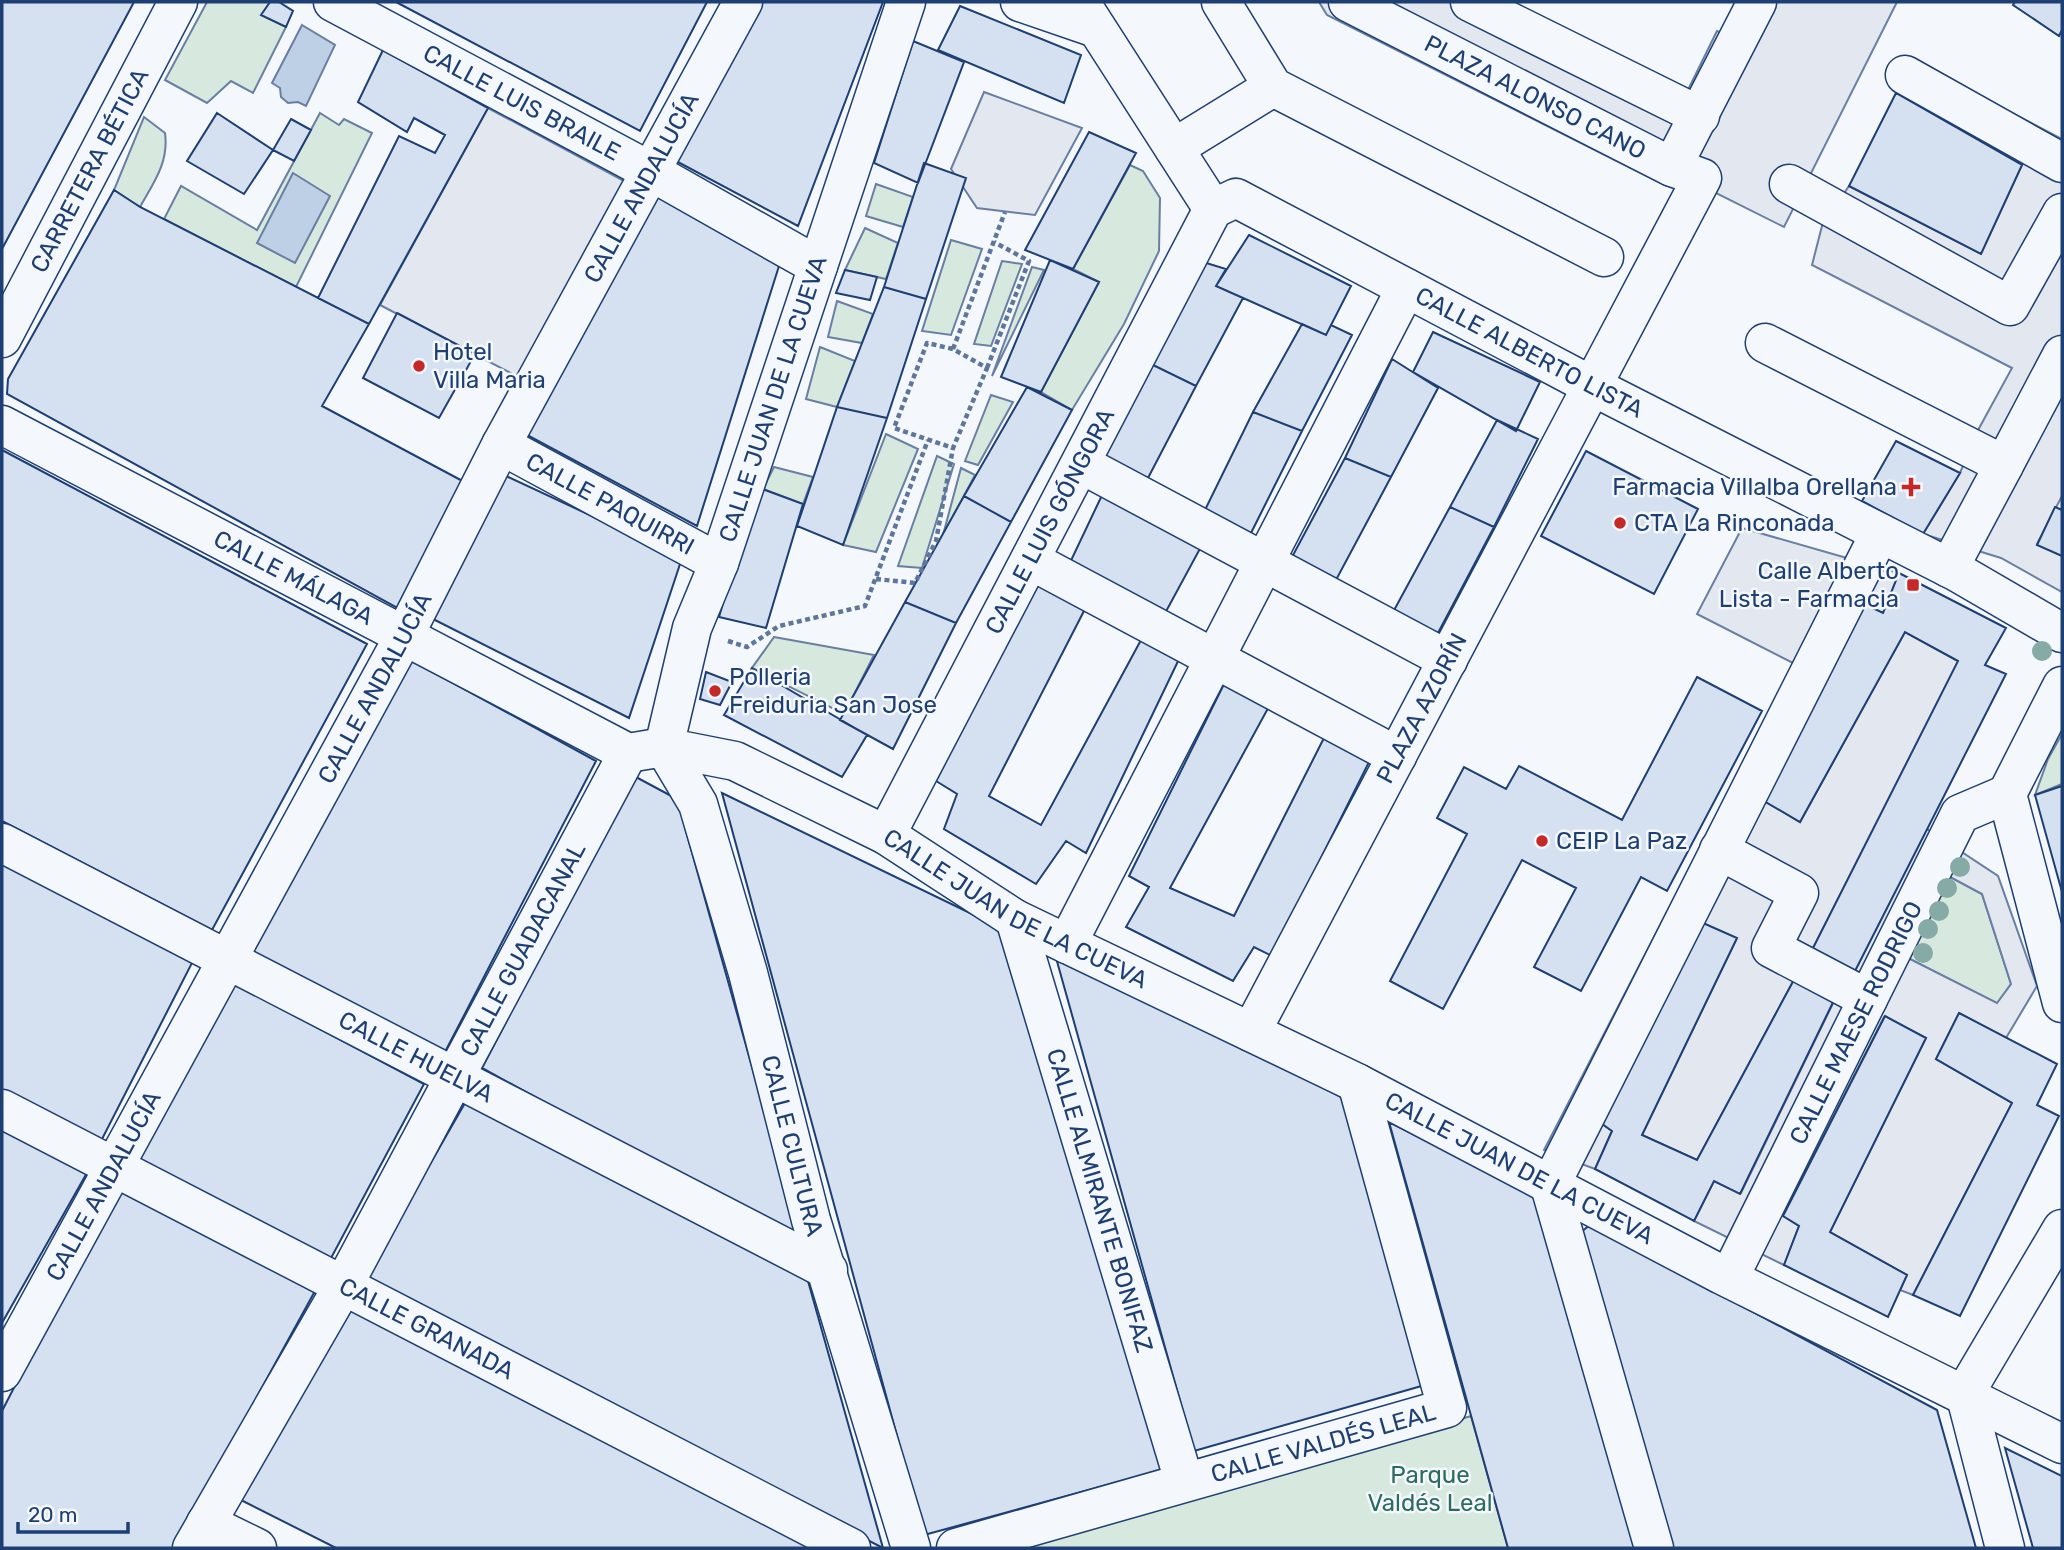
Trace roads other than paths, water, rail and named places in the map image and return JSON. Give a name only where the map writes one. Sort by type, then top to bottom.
[{"type":"street","name":"CARRETERA BÉTICA","points":[[2,338],[178,2]]},
{"type":"street","name":"CALLE LUIS BRAILE","points":[[333,2],[650,172],[818,266]]},
{"type":"street","name":"CALLE ANDALUCÍA","points":[[4,1364],[402,638],[501,445],[743,2]]},
{"type":"street","name":"CALLE JUAN DE LA CUEVA","points":[[906,2],[719,564],[646,750],[735,761],[886,835],[1016,919],[1357,1083],[1729,1278],[1965,1393],[2062,1444]]},
{"type":"street","points":[[1020,2],[1088,15],[1213,209]]},
{"type":"street","points":[[1221,2],[1273,87],[1604,257]]},
{"type":"street","name":"PLAZA ALONSO CANO","points":[[1348,2],[1687,172],[1700,116],[1758,2]]},
{"type":"street","points":[[1433,45],[1453,2]]},
{"type":"street","points":[[1470,2],[1700,116]]},
{"type":"street","points":[[1491,75],[1515,24]]},
{"type":"street","points":[[1548,104],[1573,53]]},
{"type":"street","points":[[1905,75],[2062,163]]},
{"type":"street","points":[[1611,136],[1638,85]]},
{"type":"street","points":[[1174,148],[1273,87]]},
{"type":"street","name":"PLAZA AZORÍN","points":[[1251,1032],[1592,386],[1687,172]]},
{"type":"street","points":[[1789,184],[2010,306],[2058,232]]},
{"type":"street","name":"CALLE ALBERTO LISTA","points":[[1213,209],[1236,198],[1592,386],[1949,568],[2062,633]]},
{"type":"street","name":"CALLE LUIS GÓNGORA","points":[[886,835],[1213,209]]},
{"type":"street","points":[[1067,944],[1406,288]]},
{"type":"street","points":[[1765,343],[2004,465]]},
{"type":"street","points":[[1949,568],[2062,355]]},
{"type":"street","name":"CALLE MÁLAGA","points":[[2,425],[402,638],[646,750]]},
{"type":"street","name":"CALLE PAQUIRRI","points":[[501,445],[719,564]]},
{"type":"street","points":[[1081,464],[1448,660]]},
{"type":"street","points":[[1654,1548],[1550,1186],[1880,533]]},
{"type":"street","points":[[1030,560],[1397,756]]},
{"type":"street","points":[[2062,686],[2007,794],[2062,1003]]},
{"type":"street","name":"CALLE GUADACANAL","points":[[199,1536],[343,1286],[455,1080],[646,750]]},
{"type":"street","name":"CALLE CULTURA","points":[[646,750],[698,804],[748,973],[811,1220],[911,1548]]},
{"type":"street","name":"CALLE MAESE RODRIGO","points":[[1729,1278],[1959,814],[2007,794]]},
{"type":"street","name":"CALLE HUELVA","points":[[2,843],[455,1080],[828,1270]]},
{"type":"street","points":[[1719,850],[1799,893],[1771,948],[1868,999]]},
{"type":"street","name":"CALLE ALMIRANTE BONIFAZ","points":[[1016,919],[1184,1481]]},
{"type":"street","name":"CALLE VALDÉS LEAL","points":[[956,1548],[1447,1408],[1357,1083]]},
{"type":"street","name":"CALLE GRANADA","points":[[2,1109],[851,1548]]},
{"type":"street","points":[[2005,1548],[1965,1393],[2062,1229]]},
{"type":"street","points":[[199,1536],[257,1548]]},
{"type":"water","points":[[302,25],[335,45],[306,106],[298,102],[288,103],[281,97],[280,88],[272,83]]},
{"type":"water","points":[[293,173],[330,196],[295,263],[257,243]]},
{"type":"place","name":"Hotel Villa Maria","points":[[419,366]]},
{"type":"place","name":"Farmacia Villalba Orellana","points":[[1911,487]]},
{"type":"place","name":"CTA La Rinconada","points":[[1620,523]]},
{"type":"place","name":"Calle Alberto Lista - Farmacia","points":[[1913,585]]},
{"type":"place","name":"Polleria Freiduria San Jose","points":[[715,691]]},
{"type":"place","name":"CEIP La Paz","points":[[1542,841]]},
{"type":"park label","name":"Parque Valdés Leal","points":[[1430,1489]]}]
